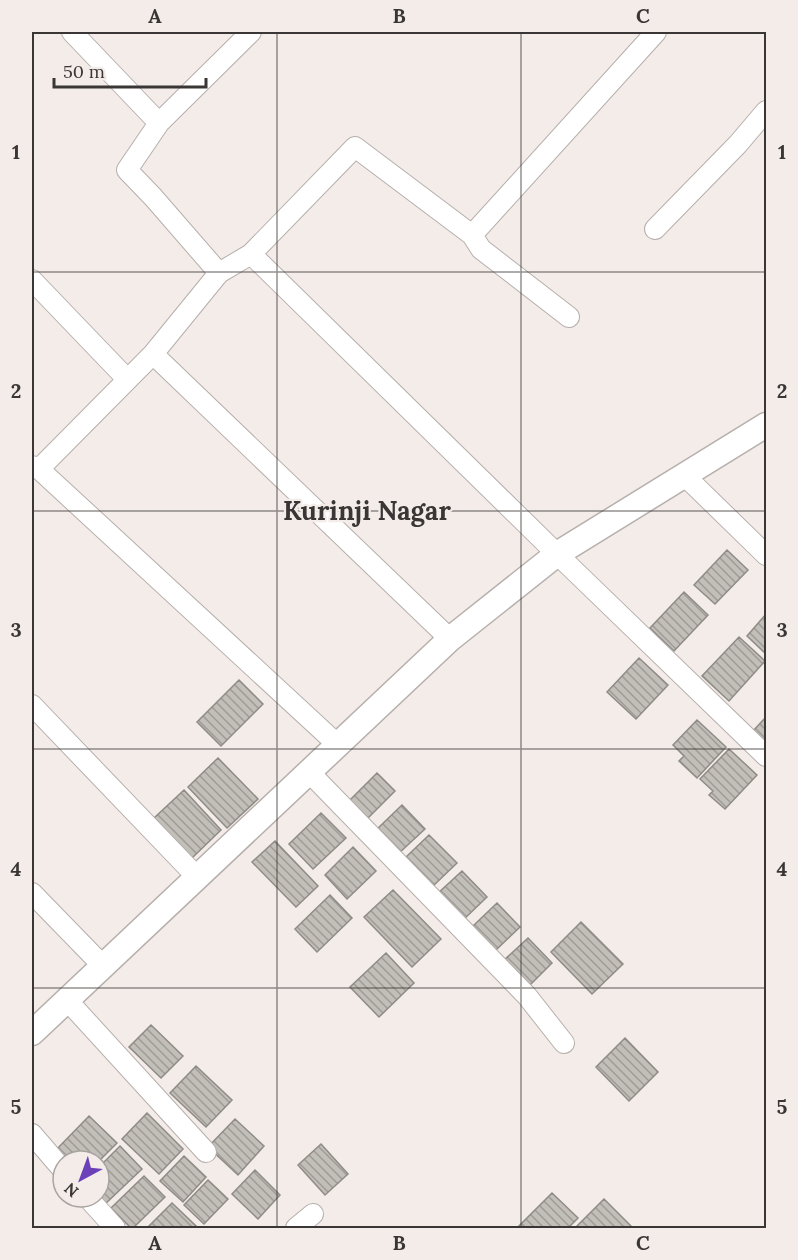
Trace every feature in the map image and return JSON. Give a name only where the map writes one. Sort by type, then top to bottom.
[{"type":"street","points":[[72,32],[159,123]]},
{"type":"street","points":[[219,273],[127,170],[159,123],[251,32]]},
{"type":"street","points":[[472,235],[656,32]]},
{"type":"street","points":[[655,229],[738,144],[766,111]]},
{"type":"street","points":[[338,745],[35,468],[153,354],[219,273],[251,254],[355,147],[472,235],[481,249],[569,316]]},
{"type":"street","points":[[251,254],[766,756]]},
{"type":"street","points":[[32,280],[128,379]]},
{"type":"street","points":[[153,354],[450,639]]},
{"type":"street","points":[[32,1033],[450,639],[557,554],[766,425]]},
{"type":"street","points":[[684,475],[766,555]]},
{"type":"street","points":[[32,705],[197,877]]},
{"type":"street","points":[[309,772],[527,996],[564,1043]]},
{"type":"street","points":[[32,893],[103,966]]},
{"type":"street","points":[[67,1000],[206,1152]]},
{"type":"street","points":[[32,1134],[51,1156]]},
{"type":"street","points":[[98,1209],[115,1228]]},
{"type":"street","points":[[296,1228],[313,1214]]},
{"type":"building","points":[[727,550],[748,570],[715,604],[694,585]]},
{"type":"building","points":[[684,592],[708,615],[674,651],[650,628]]},
{"type":"building","points":[[766,614],[766,654],[747,636]]},
{"type":"building","points":[[739,637],[765,661],[729,701],[702,676]]},
{"type":"building","points":[[639,658],[668,685],[636,719],[607,692]]},
{"type":"building","points":[[239,680],[263,704],[221,746],[197,722]]},
{"type":"building","points":[[766,717],[766,743],[753,731]]},
{"type":"building","points":[[697,720],[726,747],[697,778],[679,761],[684,756],[673,745]]},
{"type":"building","points":[[729,749],[757,775],[725,809],[709,795],[713,791],[700,779]]},
{"type":"building","points":[[218,758],[258,799],[227,828],[188,787]]},
{"type":"building","points":[[377,773],[395,791],[366,820],[348,802]]},
{"type":"building","points":[[184,790],[221,830],[192,858],[154,818]]},
{"type":"building","points":[[402,805],[425,829],[398,854],[376,830]]},
{"type":"building","points":[[321,813],[346,838],[313,869],[289,844]]},
{"type":"building","points":[[429,835],[457,863],[432,887],[405,858]]},
{"type":"building","points":[[275,841],[318,886],[296,907],[252,862]]},
{"type":"building","points":[[353,847],[376,871],[347,899],[325,875]]},
{"type":"building","points":[[462,871],[487,897],[462,921],[436,895]]},
{"type":"building","points":[[393,890],[441,939],[412,967],[364,917]]},
{"type":"building","points":[[330,895],[352,918],[317,952],[295,929]]},
{"type":"building","points":[[497,903],[520,927],[496,950],[473,926]]},
{"type":"building","points":[[581,922],[623,964],[592,994],[551,952]]},
{"type":"building","points":[[528,938],[552,963],[527,988],[502,962]]},
{"type":"building","points":[[386,953],[414,983],[379,1017],[350,987]]},
{"type":"building","points":[[151,1025],[183,1056],[161,1078],[129,1047]]},
{"type":"building","points":[[625,1038],[658,1072],[629,1101],[596,1067]]},
{"type":"building","points":[[196,1066],[232,1100],[206,1127],[170,1093]]},
{"type":"building","points":[[147,1113],[183,1149],[159,1174],[122,1139]]},
{"type":"building","points":[[89,1116],[117,1143],[111,1149],[57,1149]]},
{"type":"building","points":[[235,1119],[264,1146],[238,1175],[208,1147]]},
{"type":"building","points":[[321,1144],[348,1174],[325,1195],[298,1165]]},
{"type":"building","points":[[120,1146],[142,1169],[111,1198],[111,1155]]},
{"type":"building","points":[[184,1156],[206,1177],[183,1202],[160,1181]]},
{"type":"building","points":[[255,1170],[280,1195],[258,1219],[232,1194]]},
{"type":"building","points":[[144,1176],[165,1197],[133,1228],[111,1208]]},
{"type":"building","points":[[208,1180],[228,1199],[204,1224],[184,1205]]},
{"type":"building","points":[[552,1193],[578,1218],[568,1228],[522,1228],[519,1226]]},
{"type":"building","points":[[604,1199],[632,1227],[575,1228]]},
{"type":"building","points":[[172,1203],[196,1226],[193,1228],[147,1228]]},
{"type":"district","name":"Kurinji Nagar","points":[[367,510]]}]
